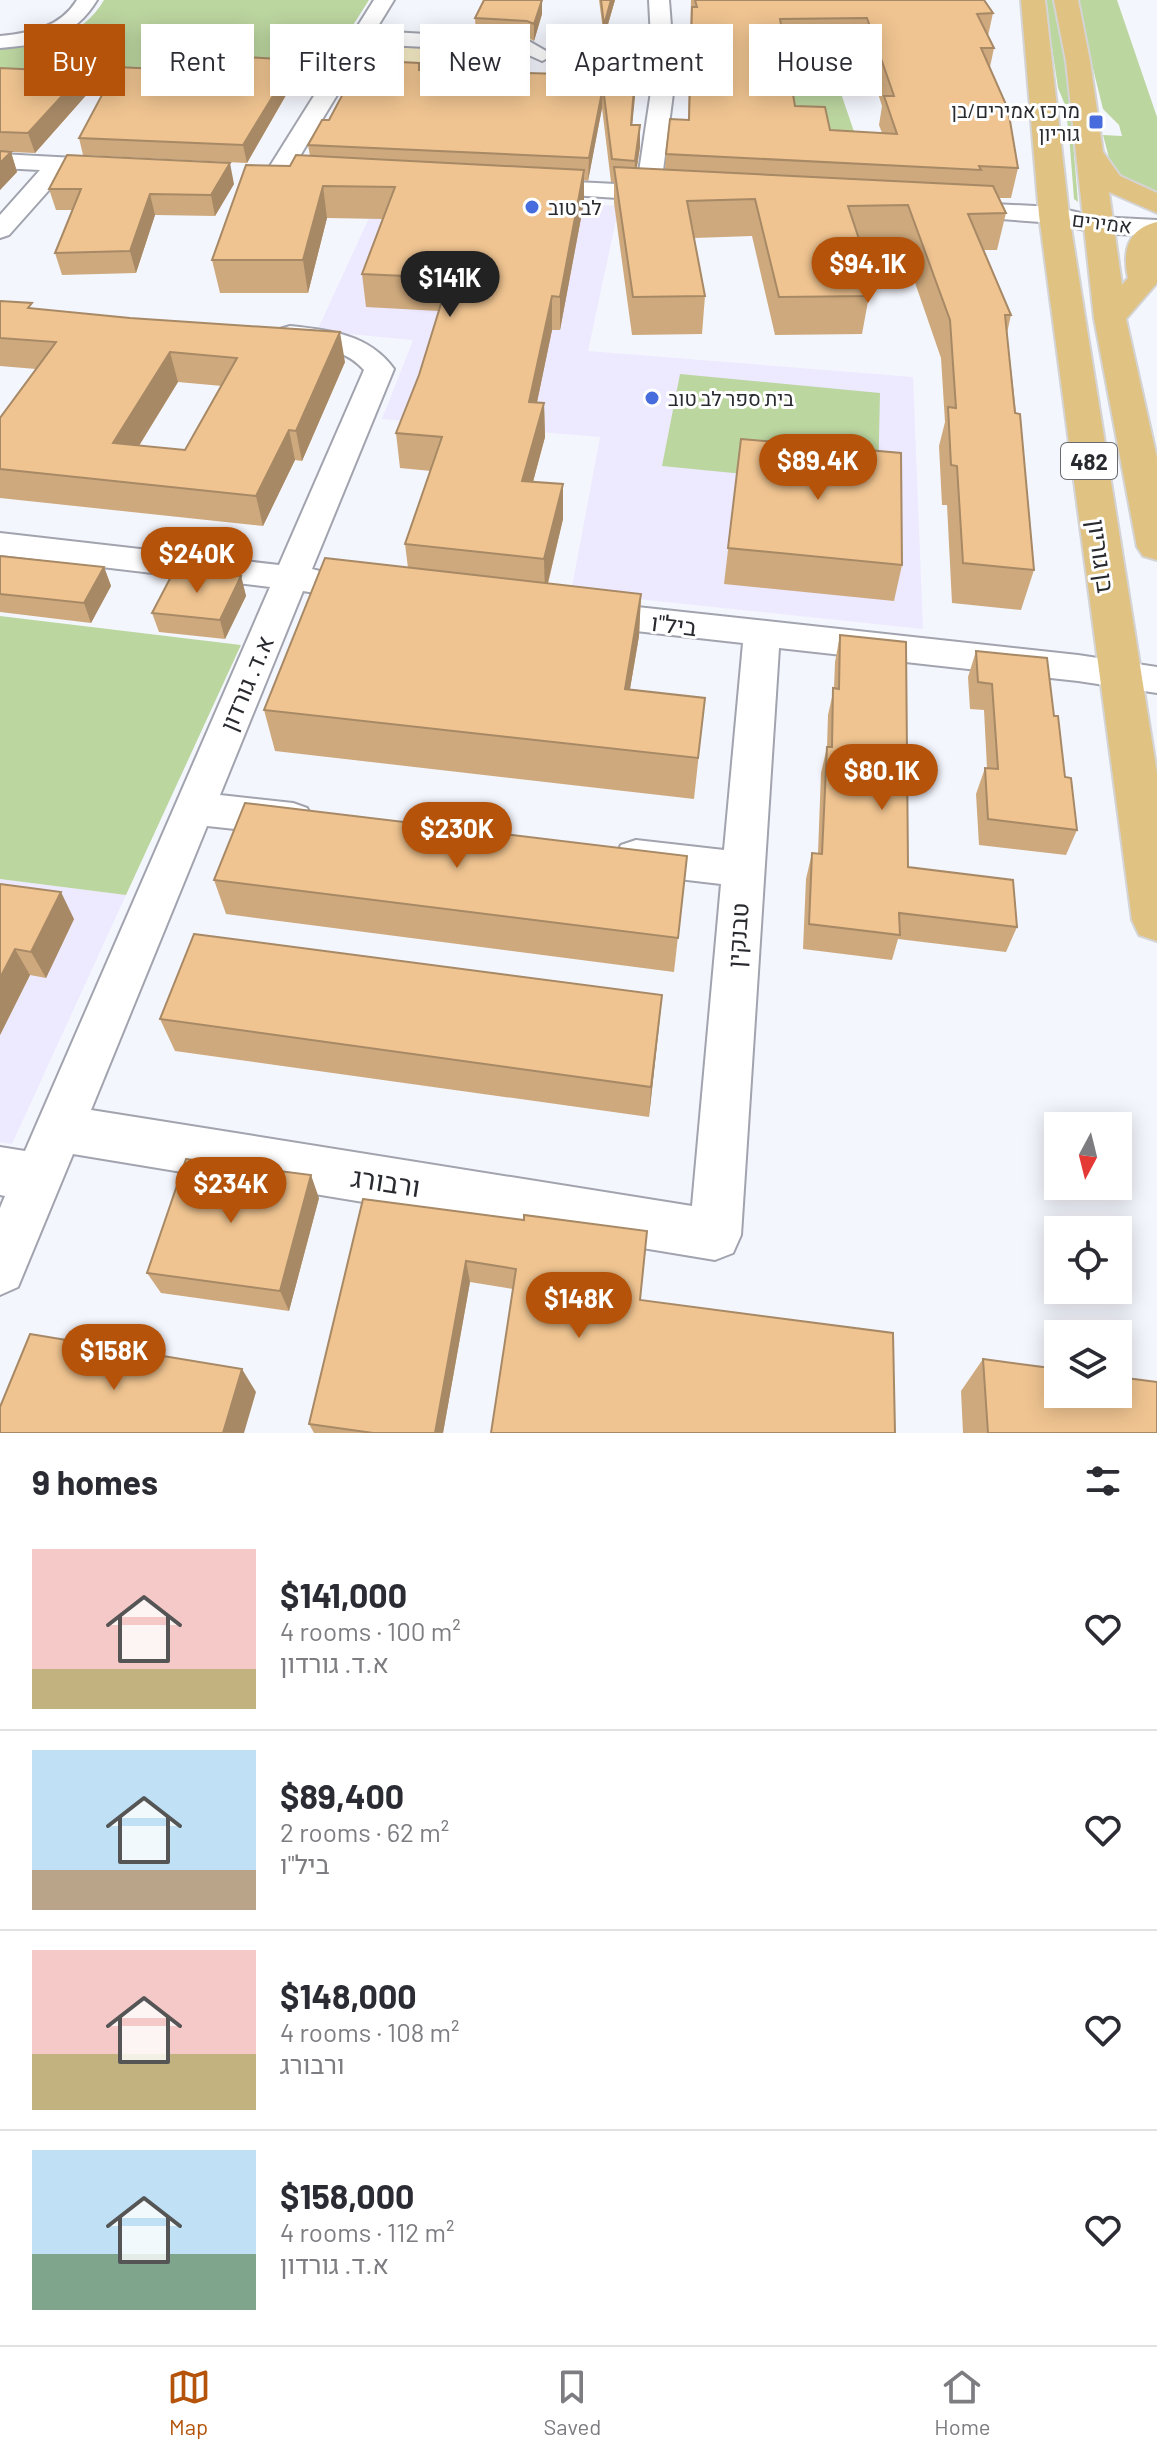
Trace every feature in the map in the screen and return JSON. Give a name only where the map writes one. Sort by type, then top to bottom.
[{"type":"main road","name":"בן גוריון","points":[[1033,0],[1054,215],[1157,920]]},
{"type":"main road","name":"482","points":[[1066,0],[1078,61],[1110,318],[1157,547]]},
{"type":"main road","points":[[1089,152],[1110,182],[1157,204]]},
{"type":"main road","points":[[1110,318],[1144,279],[1139,262],[1141,246],[1147,234],[1157,229]]},
{"type":"street","points":[[0,42],[38,37],[55,31],[76,17],[87,0]]},
{"type":"street","points":[[370,24],[384,0]]},
{"type":"street","points":[[648,193],[664,78],[659,0]]},
{"type":"street","points":[[404,39],[527,46],[542,55]]},
{"type":"street","points":[[277,174],[325,96]]},
{"type":"street","points":[[0,161],[137,168]]},
{"type":"street","points":[[0,230],[59,164]]},
{"type":"street","points":[[246,173],[308,176]]},
{"type":"street","points":[[509,186],[694,196]]},
{"type":"street","name":"אמירים","points":[[936,209],[1097,216],[1157,212]]},
{"type":"street","name":"אמירים","points":[[1097,216],[1157,229]]},
{"type":"street","name":"א.ד. גורדון","points":[[0,1269],[19,1174],[57,1128],[379,369],[368,354],[352,343],[261,332]]},
{"type":"street","points":[[0,544],[354,586]]},
{"type":"street","name":"ביל\"ו","points":[[558,610],[1078,668],[1157,680]]},
{"type":"street","name":"טבנקין","points":[[715,1235],[762,635]]},
{"type":"street","points":[[192,808],[333,824]]},
{"type":"street","points":[[601,853],[742,869]]},
{"type":"street","name":"ורבורג","points":[[57,1128],[715,1235]]},
{"type":"shaded area","name":"בית ספר לב טוב","points":[[381,192],[619,206],[588,351],[913,377],[923,629],[571,592],[600,437],[382,419],[413,340],[317,331]]},
{"type":"shaded area","points":[[0,879],[126,895],[12,1144],[0,1142]]},
{"type":"green space","points":[[104,0],[369,0],[354,24],[270,24],[270,62],[254,61],[254,24],[141,24],[141,80],[125,80],[125,24],[82,24]]},
{"type":"green space","points":[[1045,0],[1055,0],[1066,57],[1078,202],[1074,199],[1065,105],[1058,88]]},
{"type":"green space","points":[[1076,0],[1117,0],[1157,117],[1157,200],[1113,173],[1103,135],[1122,136],[1119,125],[1103,109]]},
{"type":"green space","points":[[24,42],[24,79],[0,79],[0,44]]},
{"type":"green space","points":[[167,96],[176,96],[131,158],[122,158]]},
{"type":"green space","points":[[771,96],[842,96],[861,152]]},
{"type":"green space","points":[[680,374],[880,393],[878,487],[662,466]]},
{"type":"green space","points":[[0,616],[241,645],[126,895],[0,879]]},
{"type":"sand","points":[[404,44],[420,44],[420,76],[404,75]]},
{"type":"building","points":[[484,0],[542,0],[534,24],[475,18]]},
{"type":"building","points":[[601,0],[611,0],[604,24]]},
{"type":"building","points":[[695,0],[984,0],[993,13],[977,14],[994,48],[981,48],[1008,109],[1018,168],[979,166],[981,170],[666,154],[670,119],[689,120],[690,96],[733,96],[733,24],[692,24],[692,7],[697,7]]},
{"type":"building","points":[[254,58],[270,58],[270,96],[273,96],[243,145],[79,138],[101,96],[125,96],[125,67],[141,68],[141,96],[254,96]]},
{"type":"building","points":[[404,62],[419,63],[420,96],[530,96],[530,73],[546,74],[546,96],[601,96],[589,158],[308,145],[322,120],[329,120],[342,96],[404,96]]},
{"type":"building","points":[[0,68],[24,69],[24,96],[62,96],[28,133],[0,132]]},
{"type":"building","points":[[604,96],[633,96],[631,125],[640,125],[635,161],[612,159]]},
{"type":"building","points":[[0,151],[11,152],[0,163]]},
{"type":"building","points":[[67,155],[230,163],[211,195],[150,194],[130,251],[55,253],[81,189],[49,189]]},
{"type":"building","points":[[296,155],[584,170],[560,297],[552,296],[529,402],[544,403],[522,481],[563,484],[544,559],[405,544],[442,437],[396,433],[419,375],[449,278],[362,274],[395,187],[323,186],[303,260],[212,260],[246,165],[290,166]]},
{"type":"building","points":[[614,167],[993,186],[1006,213],[968,214],[1011,315],[1005,315],[1015,413],[1020,414],[1034,570],[963,563],[957,466],[951,465],[948,407],[956,408],[950,320],[908,205],[848,206],[867,263],[859,263],[869,296],[779,297],[755,199],[687,201],[705,296],[633,297]]},
{"type":"building","points":[[0,301],[32,303],[28,308],[130,318],[340,332],[296,431],[289,430],[256,496],[0,469],[0,418],[56,342],[0,338]],"holes":[[[170,352],[237,358],[185,450],[113,443]]]},
{"type":"building","points":[[741,439],[901,453],[902,565],[728,548]]},
{"type":"building","points":[[0,556],[104,567],[84,603],[0,594]]},
{"type":"building","points":[[325,558],[641,594],[625,689],[705,698],[698,758],[264,710]]},
{"type":"building","points":[[175,569],[241,576],[220,620],[152,613]]},
{"type":"building","points":[[840,635],[906,642],[908,867],[1013,880],[1017,927],[899,913],[900,935],[809,924],[812,853],[822,854],[827,747],[832,747],[833,688],[839,689]]},
{"type":"building","points":[[976,651],[1047,658],[1054,716],[1058,716],[1065,777],[1071,778],[1077,830],[988,819],[985,768],[998,769],[992,684],[978,682]]},
{"type":"building","points":[[245,803],[687,856],[678,938],[214,880]]},
{"type":"building","points":[[0,884],[61,892],[31,952],[15,949],[0,978]]},
{"type":"building","points":[[194,934],[662,995],[651,1087],[160,1019]]},
{"type":"building","points":[[186,1159],[311,1175],[280,1291],[147,1273]]},
{"type":"building","points":[[363,1199],[524,1220],[524,1215],[647,1231],[640,1300],[893,1333],[895,1433],[491,1433],[516,1269],[466,1261],[435,1433],[373,1433],[309,1424]]},
{"type":"building","points":[[30,1334],[242,1369],[223,1433],[0,1433],[0,1407]]},
{"type":"building","points":[[983,1359],[1044,1367],[1044,1408],[1132,1408],[1132,1379],[1157,1382],[1157,1433],[988,1433]]},
{"type":"place","name":"מרכז אמירים/בן גוריון","points":[[1096,122]]},
{"type":"place","name":"לב טוב","points":[[532,207]]},
{"type":"place","name":"בית ספר לב טוב","points":[[652,398]]}]
